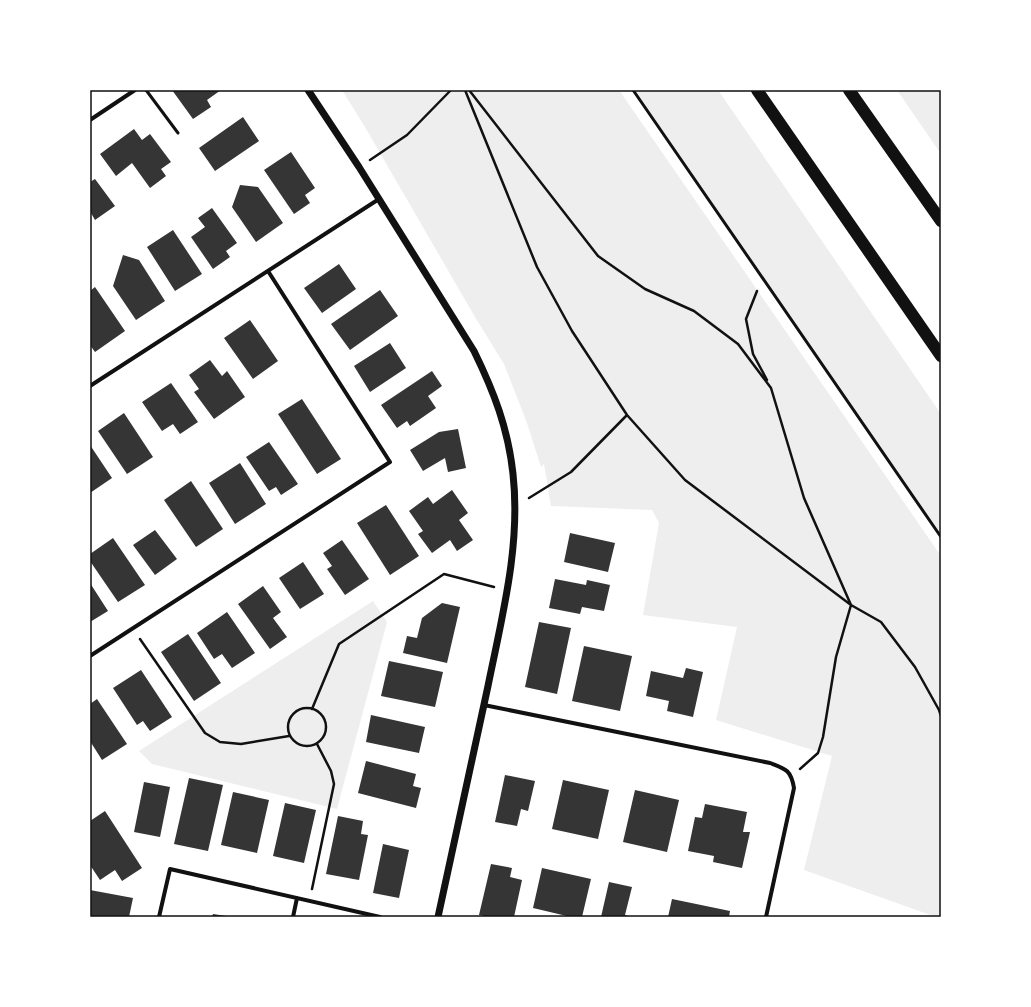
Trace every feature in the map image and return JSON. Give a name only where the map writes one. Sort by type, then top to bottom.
[{"type":"highway","points":[[757,90],[941,356]]},
{"type":"highway","points":[[849,90],[941,221]]},
{"type":"street","points":[[90,120],[135,90]]},
{"type":"street","points":[[308,90],[359,167],[474,351],[489,381],[501,412],[509,445],[513,474],[515,532],[506,590],[484,705],[438,917]]},
{"type":"street","points":[[90,386],[379,199]]},
{"type":"street","points":[[90,656],[390,462],[268,271]]},
{"type":"street","points":[[484,705],[770,763],[785,769],[792,777],[794,788],[766,917]]},
{"type":"street","points":[[159,917],[170,870],[380,917]]},
{"type":"street","points":[[293,917],[297,898]]},
{"type":"lane","points":[[146,90],[178,133]]},
{"type":"lane","points":[[633,90],[941,537]]},
{"type":"path","points":[[359,167],[407,135],[451,90]]},
{"type":"path","points":[[465,90],[537,266],[572,331],[627,415],[685,480],[851,605],[881,622],[916,667],[940,710],[941,716]]},
{"type":"path","points":[[469,90],[598,256],[645,289],[694,311],[732,339],[738,344],[771,388]]},
{"type":"path","points":[[762,278],[746,319],[753,354],[771,388],[804,498],[851,605],[836,657],[823,737],[818,752],[792,777]]},
{"type":"path","points":[[515,506],[571,472],[627,415]]},
{"type":"path","points":[[312,708],[339,644],[444,574],[506,590]]},
{"type":"path","points":[[132,628],[205,733],[220,742],[241,744],[289,736]]},
{"type":"path","points":[[312,708],[323,716],[326,722],[325,734],[317,744],[304,746],[298,745],[289,736],[288,723],[290,717],[300,709],[312,708]]},
{"type":"path","points":[[309,901],[334,784],[331,771],[317,744]]},
{"type":"shaded area","points":[[342,90],[619,90],[941,556],[941,917],[936,917],[804,870],[832,756],[716,720],[737,627],[643,615],[659,523],[652,510],[551,506],[544,464],[541,467],[527,423],[504,364]]},
{"type":"shaded area","points":[[633,90],[718,90],[941,414],[941,536]]},
{"type":"shaded area","points":[[897,90],[941,90],[941,154]]},
{"type":"shaded area","points":[[373,601],[387,622],[337,809],[152,764],[139,751]]},
{"type":"building","points":[[172,90],[221,90],[207,100],[211,107],[193,119]]},
{"type":"building","points":[[243,117],[259,141],[215,171],[199,148]]},
{"type":"building","points":[[134,129],[142,140],[150,134],[171,162],[161,169],[166,176],[150,188],[132,163],[116,176],[100,154]]},
{"type":"building","points":[[291,152],[315,188],[305,195],[310,203],[294,214],[264,170]]},
{"type":"building","points":[[95,179],[115,206],[95,220],[91,213],[90,214],[90,182]]},
{"type":"building","points":[[240,185],[258,187],[283,223],[256,242],[232,207]]},
{"type":"building","points":[[212,208],[237,243],[226,251],[230,257],[213,269],[191,237],[205,227],[198,218]]},
{"type":"building","points":[[173,230],[202,274],[175,291],[147,247]]},
{"type":"building","points":[[123,255],[139,260],[165,301],[136,320],[113,286]]},
{"type":"building","points":[[339,264],[356,289],[322,313],[304,288]]},
{"type":"building","points":[[95,287],[125,331],[95,352],[90,345],[90,291]]},
{"type":"building","points":[[380,290],[398,316],[350,350],[331,324]]},
{"type":"building","points":[[250,320],[278,361],[253,379],[224,338]]},
{"type":"building","points":[[390,343],[406,368],[370,392],[354,366]]},
{"type":"building","points":[[210,360],[222,376],[227,371],[245,397],[214,419],[194,392],[199,389],[189,375]]},
{"type":"building","points":[[432,371],[442,386],[428,396],[436,408],[410,426],[407,421],[397,428],[381,405]]},
{"type":"building","points":[[171,383],[198,422],[180,434],[173,424],[162,431],[142,402]]},
{"type":"building","points":[[302,399],[341,459],[317,474],[278,414]]},
{"type":"building","points":[[124,413],[153,457],[127,474],[98,431]]},
{"type":"building","points":[[458,429],[466,468],[448,472],[445,458],[423,471],[410,450],[439,432]]},
{"type":"building","points":[[269,442],[298,484],[281,495],[276,487],[269,491],[246,457]]},
{"type":"building","points":[[90,445],[112,478],[90,493]]},
{"type":"building","points":[[240,463],[266,504],[235,524],[209,483]]},
{"type":"building","points":[[191,481],[223,529],[196,547],[164,500]]},
{"type":"building","points":[[452,490],[468,513],[459,520],[473,540],[457,551],[450,540],[432,553],[418,534],[423,531],[409,511],[428,497],[433,504]]},
{"type":"building","points":[[386,505],[419,556],[390,575],[357,523]]},
{"type":"building","points":[[155,530],[177,559],[155,575],[133,545]]},
{"type":"building","points":[[570,533],[615,543],[608,572],[564,562]]},
{"type":"building","points":[[113,538],[145,585],[118,602],[90,561],[90,554]]},
{"type":"building","points":[[342,540],[369,579],[345,595],[327,569],[332,566],[323,553]]},
{"type":"building","points":[[303,562],[324,594],[300,609],[279,578]]},
{"type":"building","points":[[555,579],[586,585],[587,580],[610,585],[604,611],[582,607],[580,614],[549,608]]},
{"type":"building","points":[[90,583],[108,611],[90,622]]},
{"type":"building","points":[[263,586],[281,612],[273,618],[287,637],[270,649],[238,604]]},
{"type":"building","points":[[442,603],[460,607],[447,663],[403,653],[407,636],[417,638],[422,618]]},
{"type":"building","points":[[227,612],[255,653],[232,668],[222,654],[214,659],[197,633]]},
{"type":"building","points":[[539,622],[571,628],[557,694],[525,687]]},
{"type":"building","points":[[188,634],[221,683],[194,701],[161,652]]},
{"type":"building","points":[[584,646],[632,656],[620,711],[572,701]]},
{"type":"building","points":[[389,661],[443,672],[435,707],[381,696]]},
{"type":"building","points":[[686,668],[703,672],[693,717],[667,711],[669,701],[646,696],[651,671],[683,678]]},
{"type":"building","points":[[141,670],[172,717],[150,731],[143,721],[137,725],[113,688]]},
{"type":"building","points":[[97,699],[127,744],[102,760],[90,741],[90,704]]},
{"type":"building","points":[[371,715],[425,727],[419,753],[366,742]]},
{"type":"building","points":[[366,761],[416,774],[413,786],[421,788],[416,808],[358,793]]},
{"type":"building","points":[[505,775],[535,781],[528,811],[521,809],[517,826],[495,822]]},
{"type":"building","points":[[189,778],[223,785],[208,851],[174,844]]},
{"type":"building","points":[[563,780],[609,790],[598,839],[552,829]]},
{"type":"building","points":[[144,782],[170,787],[160,837],[134,832]]},
{"type":"building","points":[[635,790],[679,800],[667,852],[623,842]]},
{"type":"building","points":[[233,792],[269,800],[257,853],[221,845]]},
{"type":"building","points":[[285,803],[316,810],[304,863],[273,856]]},
{"type":"building","points":[[705,804],[747,812],[743,832],[750,832],[742,868],[713,862],[714,856],[688,851],[695,817],[702,818]]},
{"type":"building","points":[[105,811],[142,868],[122,881],[115,870],[100,880],[90,865],[90,821]]},
{"type":"building","points":[[338,816],[363,821],[361,834],[368,835],[359,880],[326,874]]},
{"type":"building","points":[[383,844],[409,850],[399,898],[373,893]]},
{"type":"building","points":[[491,864],[512,868],[510,877],[522,880],[514,917],[489,917],[479,915]]},
{"type":"building","points":[[542,868],[591,879],[582,917],[571,917],[533,908]]},
{"type":"building","points":[[609,882],[632,887],[625,915],[632,917],[601,917]]},
{"type":"building","points":[[90,890],[133,898],[129,917],[90,917]]},
{"type":"building","points":[[672,899],[730,911],[729,917],[668,917]]},
{"type":"building","points":[[213,914],[226,916],[212,917]]}]
